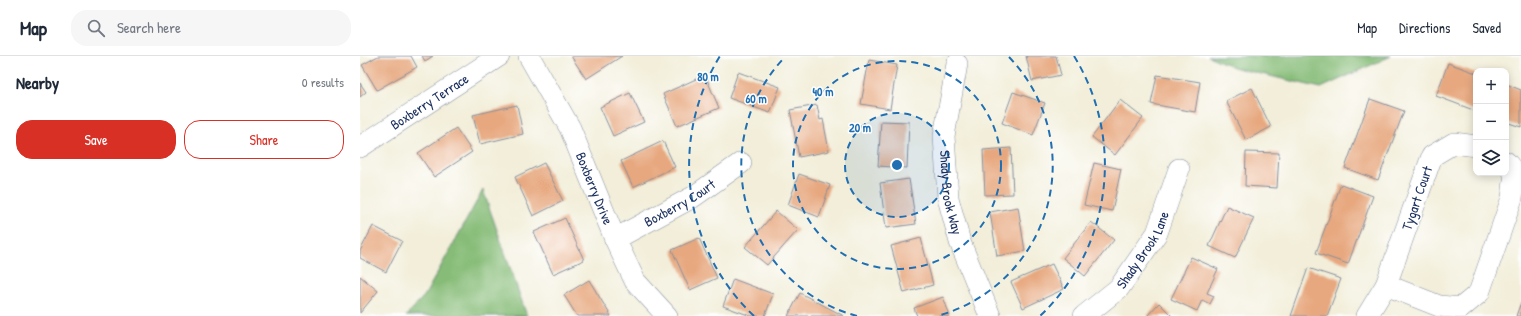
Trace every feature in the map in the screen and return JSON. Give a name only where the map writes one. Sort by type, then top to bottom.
[{"type":"street","name":"Boxberry Terrace","points":[[360,147],[499,56]]},
{"type":"street","name":"Boxberry Drive","points":[[529,56],[570,128],[615,239],[635,281],[667,316]]},
{"type":"street","name":"Shady Brook Way","points":[[957,64],[944,136],[948,198],[960,242],[990,316]]},
{"type":"street","name":"Tygart Court","points":[[1367,316],[1386,285],[1432,156],[1454,143],[1473,146]]},
{"type":"street","name":"Boxberry Court","points":[[615,239],[693,197],[741,163]]},
{"type":"street","points":[[1386,285],[1440,306],[1461,308],[1479,293],[1512,198],[1515,173],[1509,166]]},
{"type":"street","name":"Shady Brook Lane","points":[[1084,316],[1119,288],[1157,233],[1179,168]]},
{"type":"green space","points":[[1208,56],[1391,56],[1321,88],[1236,68]]},
{"type":"green space","points":[[483,190],[527,316],[406,316],[425,295]]},
{"type":"building","points":[[378,56],[411,56],[417,67],[377,90],[362,65]]},
{"type":"building","points":[[422,56],[433,56],[425,61]]},
{"type":"building","points":[[571,56],[622,56],[586,79]]},
{"type":"building","points":[[1026,56],[1056,56],[1061,75],[1032,81]]},
{"type":"building","points":[[869,60],[897,65],[890,109],[861,104]]},
{"type":"building","points":[[1448,63],[1473,72],[1473,110],[1436,96]]},
{"type":"building","points":[[738,72],[780,87],[770,113],[729,98]]},
{"type":"building","points":[[705,75],[719,108],[677,126],[663,94]]},
{"type":"building","points":[[1157,75],[1200,82],[1195,112],[1151,104]]},
{"type":"building","points":[[360,83],[366,92],[360,97]]},
{"type":"building","points":[[1509,85],[1521,90],[1521,127],[1509,123]]},
{"type":"building","points":[[1252,88],[1271,127],[1246,140],[1226,101]]},
{"type":"building","points":[[1013,92],[1045,103],[1033,135],[1002,123]]},
{"type":"building","points":[[630,93],[644,122],[613,136],[600,107]]},
{"type":"building","points":[[1370,99],[1404,111],[1378,180],[1345,168]]},
{"type":"building","points":[[1120,100],[1143,118],[1115,155],[1092,137]]},
{"type":"building","points":[[517,105],[523,134],[480,144],[473,115]]},
{"type":"building","points":[[817,105],[820,120],[823,119],[829,151],[799,157],[790,110]]},
{"type":"building","points":[[881,121],[909,122],[907,168],[878,166]]},
{"type":"building","points":[[456,128],[472,152],[434,177],[418,153]]},
{"type":"building","points":[[663,141],[675,167],[633,187],[621,161]]},
{"type":"building","points":[[1011,148],[1013,194],[985,195],[983,150]]},
{"type":"building","points":[[1246,152],[1279,153],[1277,188],[1245,186]]},
{"type":"building","points":[[544,163],[563,201],[533,216],[515,177]]},
{"type":"building","points":[[1094,163],[1121,169],[1112,211],[1084,205]]},
{"type":"building","points":[[799,174],[830,185],[819,217],[788,205]]},
{"type":"building","points":[[909,179],[916,224],[886,228],[880,183]]},
{"type":"building","points":[[1341,184],[1373,196],[1348,264],[1316,253]]},
{"type":"building","points":[[1227,206],[1254,218],[1235,258],[1209,246]]},
{"type":"building","points":[[1018,207],[1025,251],[997,256],[990,212]]},
{"type":"building","points":[[776,211],[798,230],[767,265],[745,247]]},
{"type":"building","points":[[565,218],[584,260],[553,274],[534,232]]},
{"type":"building","points":[[1091,222],[1114,240],[1085,276],[1063,258]]},
{"type":"building","points":[[373,226],[402,241],[386,272],[360,258],[360,251]]},
{"type":"building","points":[[699,238],[717,278],[690,290],[672,250]]},
{"type":"building","points":[[921,238],[933,285],[904,293],[891,246]]},
{"type":"building","points":[[1191,257],[1218,269],[1207,293],[1214,296],[1210,304],[1202,300],[1197,311],[1171,299]]},
{"type":"building","points":[[1052,264],[1064,289],[1023,308],[1011,282]]},
{"type":"building","points":[[1308,268],[1341,279],[1327,316],[1291,316]]},
{"type":"building","points":[[360,276],[378,291],[360,313]]},
{"type":"building","points":[[733,279],[773,294],[765,316],[751,316],[723,306]]},
{"type":"building","points":[[589,280],[611,316],[577,316],[564,295]]},
{"type":"building","points":[[800,293],[844,316],[788,316]]},
{"type":"building","points":[[943,297],[950,316],[917,316],[914,308]]},
{"type":"building","points":[[1521,302],[1521,316],[1516,316]]},
{"type":"building","points":[[1159,303],[1172,316],[1147,316]]}]
